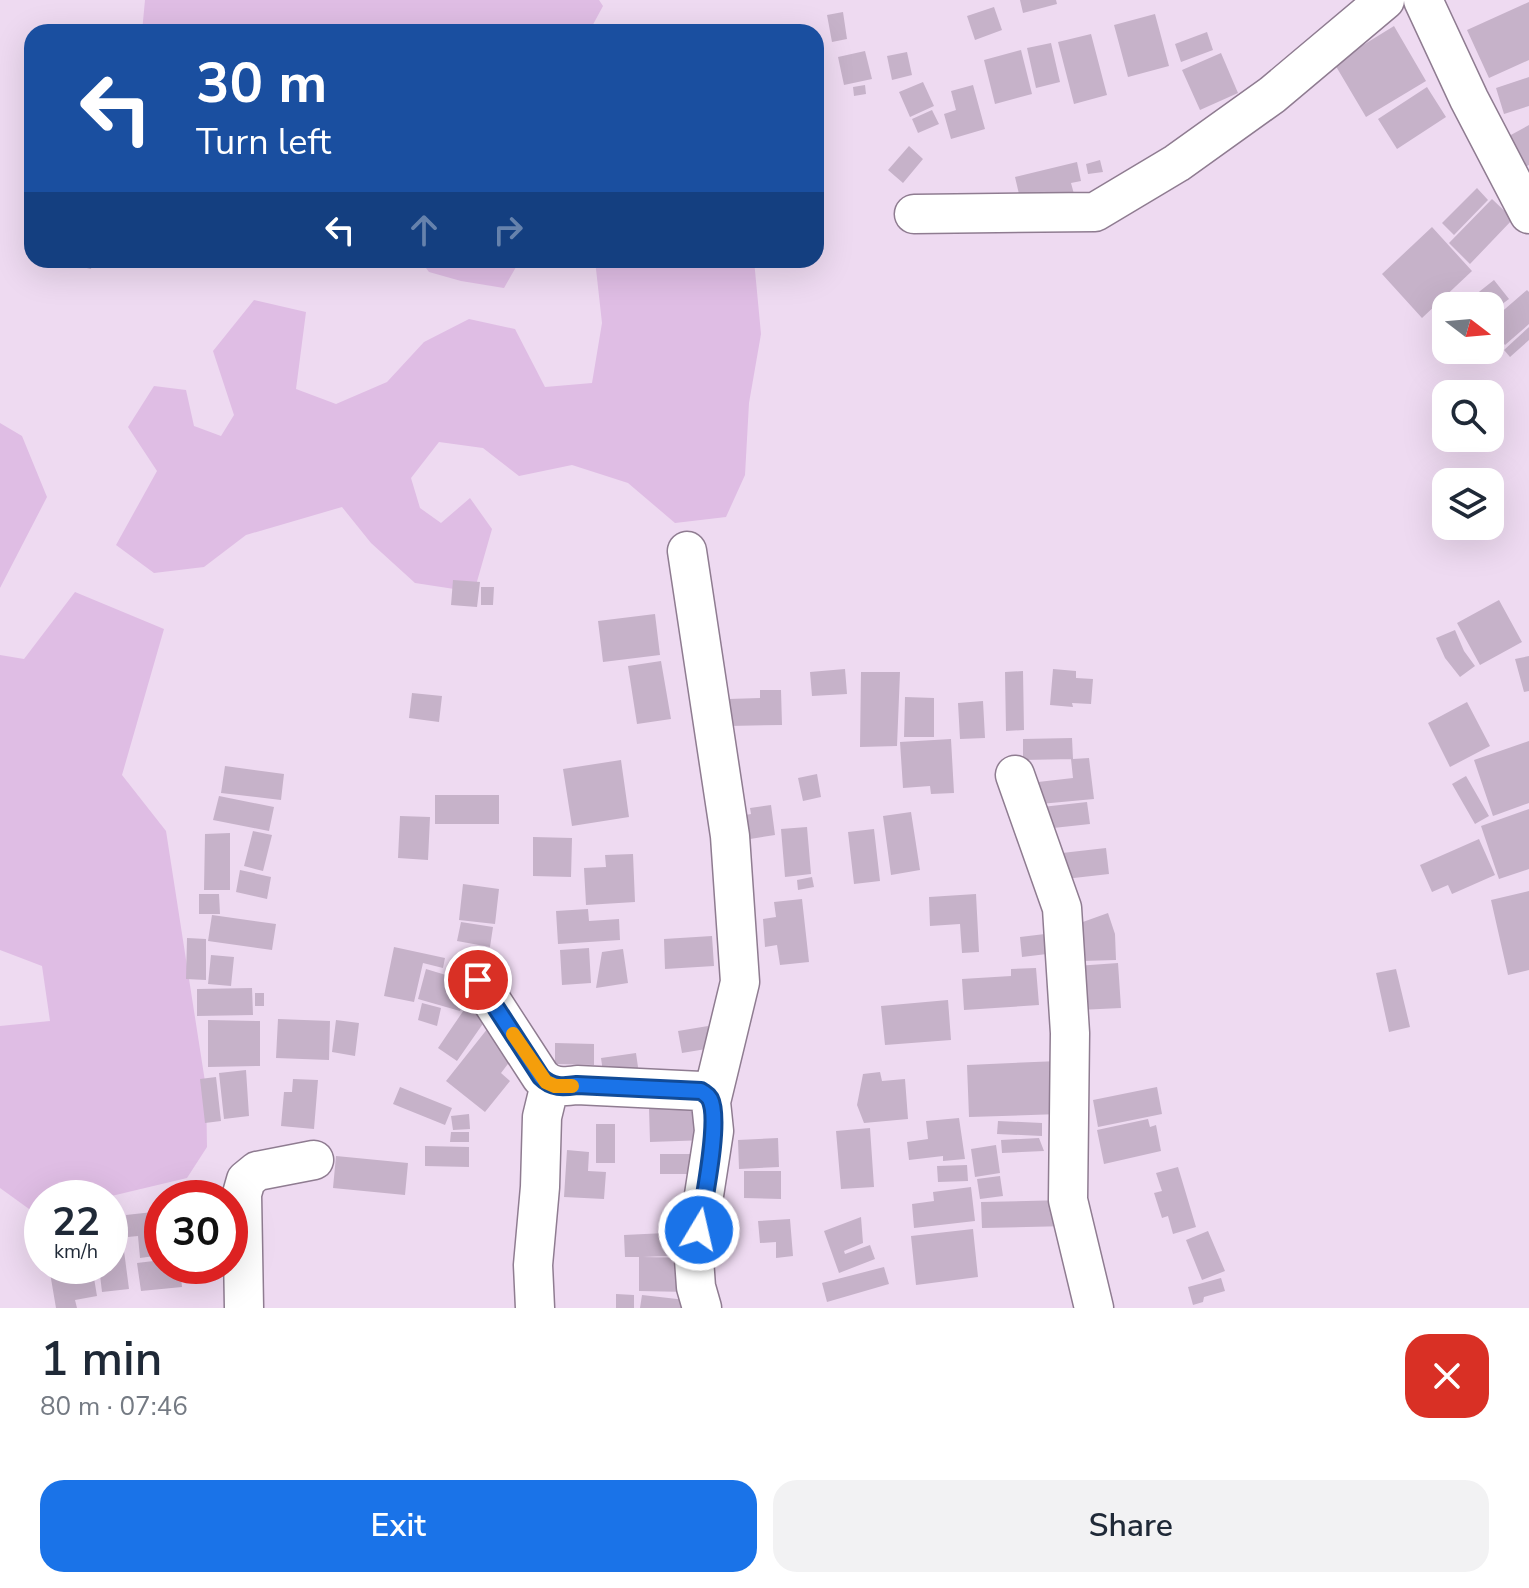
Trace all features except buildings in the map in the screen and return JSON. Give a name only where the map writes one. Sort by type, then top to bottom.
[{"type":"street","points":[[914,214],[1095,212],[1177,163],[1272,95],[1385,0]]},
{"type":"street","points":[[1423,0],[1469,99],[1529,214]]},
{"type":"street","points":[[687,551],[730,836],[740,982],[711,1102]]},
{"type":"street","points":[[1015,775],[1062,908],[1070,1033],[1068,1200],[1094,1308]]},
{"type":"street","points":[[478,980],[541,1077],[550,1084],[562,1087],[577,1085],[701,1091],[708,1095],[714,1131],[694,1259],[696,1287],[702,1308]]},
{"type":"street","points":[[535,1308],[533,1265],[542,1117],[550,1084]]},
{"type":"street","points":[[244,1308],[242,1194],[246,1180],[257,1171],[314,1160]]},
{"type":"shaded area","points":[[145,0],[599,0],[603,6],[593,24],[143,24]]},
{"type":"shaded area","points":[[426,268],[515,268],[504,288],[429,272]]},
{"type":"shaded area","points":[[596,268],[755,268],[761,334],[749,403],[745,475],[726,517],[675,523],[628,483],[572,465],[519,476],[483,448],[439,442],[411,478],[420,508],[441,523],[470,498],[492,529],[474,592],[415,583],[371,543],[342,507],[246,535],[204,567],[154,573],[116,545],[157,471],[128,427],[154,386],[186,390],[194,426],[221,436],[234,415],[213,351],[254,300],[306,312],[296,389],[336,404],[387,382],[424,342],[469,319],[515,329],[545,387],[592,383],[602,323]]},
{"type":"shaded area","points":[[0,423],[22,436],[47,497],[0,588]]},
{"type":"shaded area","points":[[75,592],[164,629],[122,775],[166,831],[206,1088],[207,1147],[187,1178],[144,1180],[144,1188],[128,1192],[128,1180],[24,1180],[24,1205],[0,1188],[0,1026],[50,1021],[42,966],[0,950],[0,655],[24,659]]},
{"type":"slow traffic","points":[[513,1034],[546,1082],[555,1086],[572,1086]]},
{"type":"route","points":[[478,980],[541,1077],[550,1084],[562,1087],[577,1085],[701,1091],[708,1095],[714,1131],[699,1230]]}]
